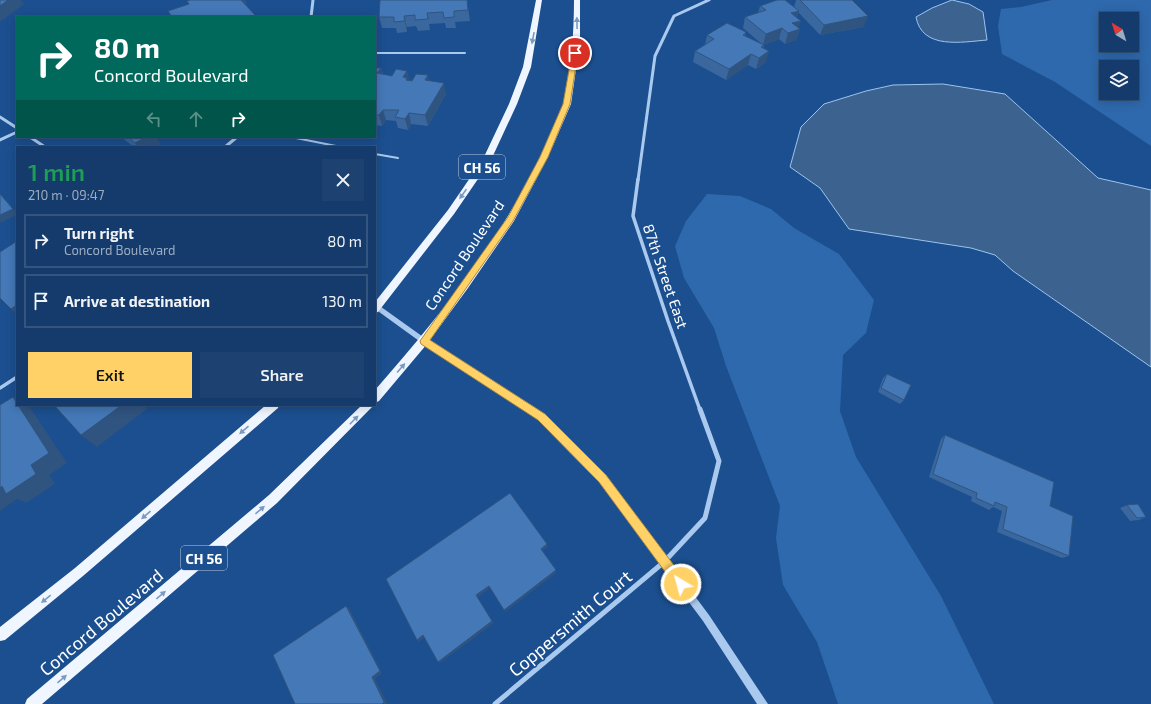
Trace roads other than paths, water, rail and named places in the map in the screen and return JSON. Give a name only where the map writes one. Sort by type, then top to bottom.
[{"type":"main road","name":"CH 56","points":[[376,307],[451,212],[487,160],[513,104],[527,67],[539,0]]},
{"type":"main road","name":"Concord Boulevard","points":[[376,397],[424,341],[511,219],[544,157],[567,104],[577,41],[577,0]]},
{"type":"main road","points":[[0,636],[79,572],[273,406]]},
{"type":"main road","name":"Concord Boulevard","points":[[32,704],[273,500],[368,406]]},
{"type":"street","points":[[311,16],[312,0]]},
{"type":"street","name":"87th Street East","points":[[664,562],[705,518],[719,461],[668,320],[633,216],[655,56],[674,16],[709,0]]},
{"type":"street","points":[[0,117],[16,127]]},
{"type":"street","points":[[0,140],[16,132]]},
{"type":"street","points":[[31,138],[43,146]]},
{"type":"street","points":[[226,146],[236,138]]},
{"type":"street","points":[[376,307],[424,341],[541,417],[602,479],[706,618],[763,704]]},
{"type":"street","points":[[0,388],[16,378]]},
{"type":"street","name":"Coppersmith Court","points":[[495,704],[664,562]]},
{"type":"lane","points":[[376,54],[465,54]]},
{"type":"lane","points":[[296,138],[337,146]]},
{"type":"lane","points":[[376,154],[398,158]]}]
